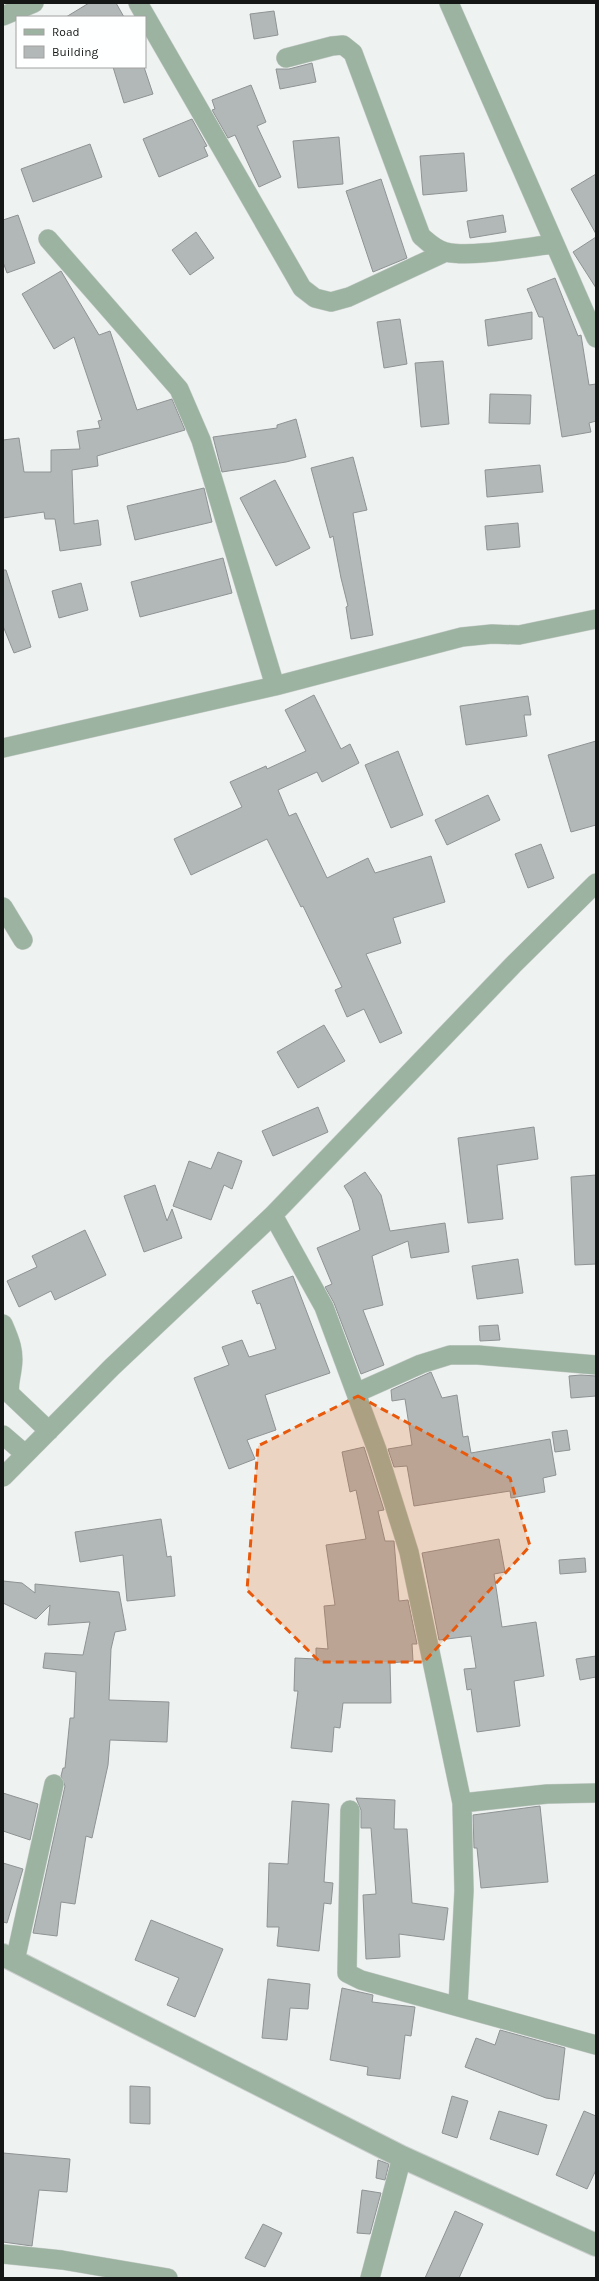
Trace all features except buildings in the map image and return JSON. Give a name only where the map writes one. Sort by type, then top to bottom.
[{"type":"street","points":[[3,16],[34,3]]},
{"type":"street","points":[[138,3],[145,16]]},
{"type":"street","points":[[449,3],[596,338]]},
{"type":"street","points":[[146,17],[302,288],[315,298],[331,302],[348,297],[446,252]]},
{"type":"street","points":[[286,58],[332,46],[343,46],[353,53],[421,236],[433,247],[446,252],[461,254],[554,244]]},
{"type":"street","points":[[48,239],[179,389],[201,440],[275,686]]},
{"type":"street","points":[[3,748],[275,686],[462,637],[492,634],[519,635],[596,619]]},
{"type":"street","points":[[3,1477],[112,1367],[273,1215],[513,965],[596,883]]},
{"type":"street","points":[[3,907],[23,940]]},
{"type":"street","points":[[273,1215],[324,1307],[377,1450],[409,1552],[462,1803],[464,1891],[458,2005]]},
{"type":"street","points":[[3,1324],[12,1344],[14,1358],[8,1388],[10,1394],[49,1431]]},
{"type":"street","points":[[356,1393],[421,1364],[450,1355],[478,1354],[596,1365]]},
{"type":"street","points":[[3,1435],[25,1454]]},
{"type":"street","points":[[54,1784],[9,1958],[402,2157],[595,2242]]},
{"type":"street","points":[[462,1803],[547,1794],[596,1793]]},
{"type":"street","points":[[350,1810],[347,1973],[360,1980],[458,2005],[596,2045]]},
{"type":"street","points":[[370,2278],[402,2157]]},
{"type":"street","points":[[3,2254],[62,2260],[168,2278]]},
{"type":"highlighted area","points":[[358,1396],[510,1478],[530,1546],[424,1662],[320,1662],[247,1590],[258,1446]]}]
